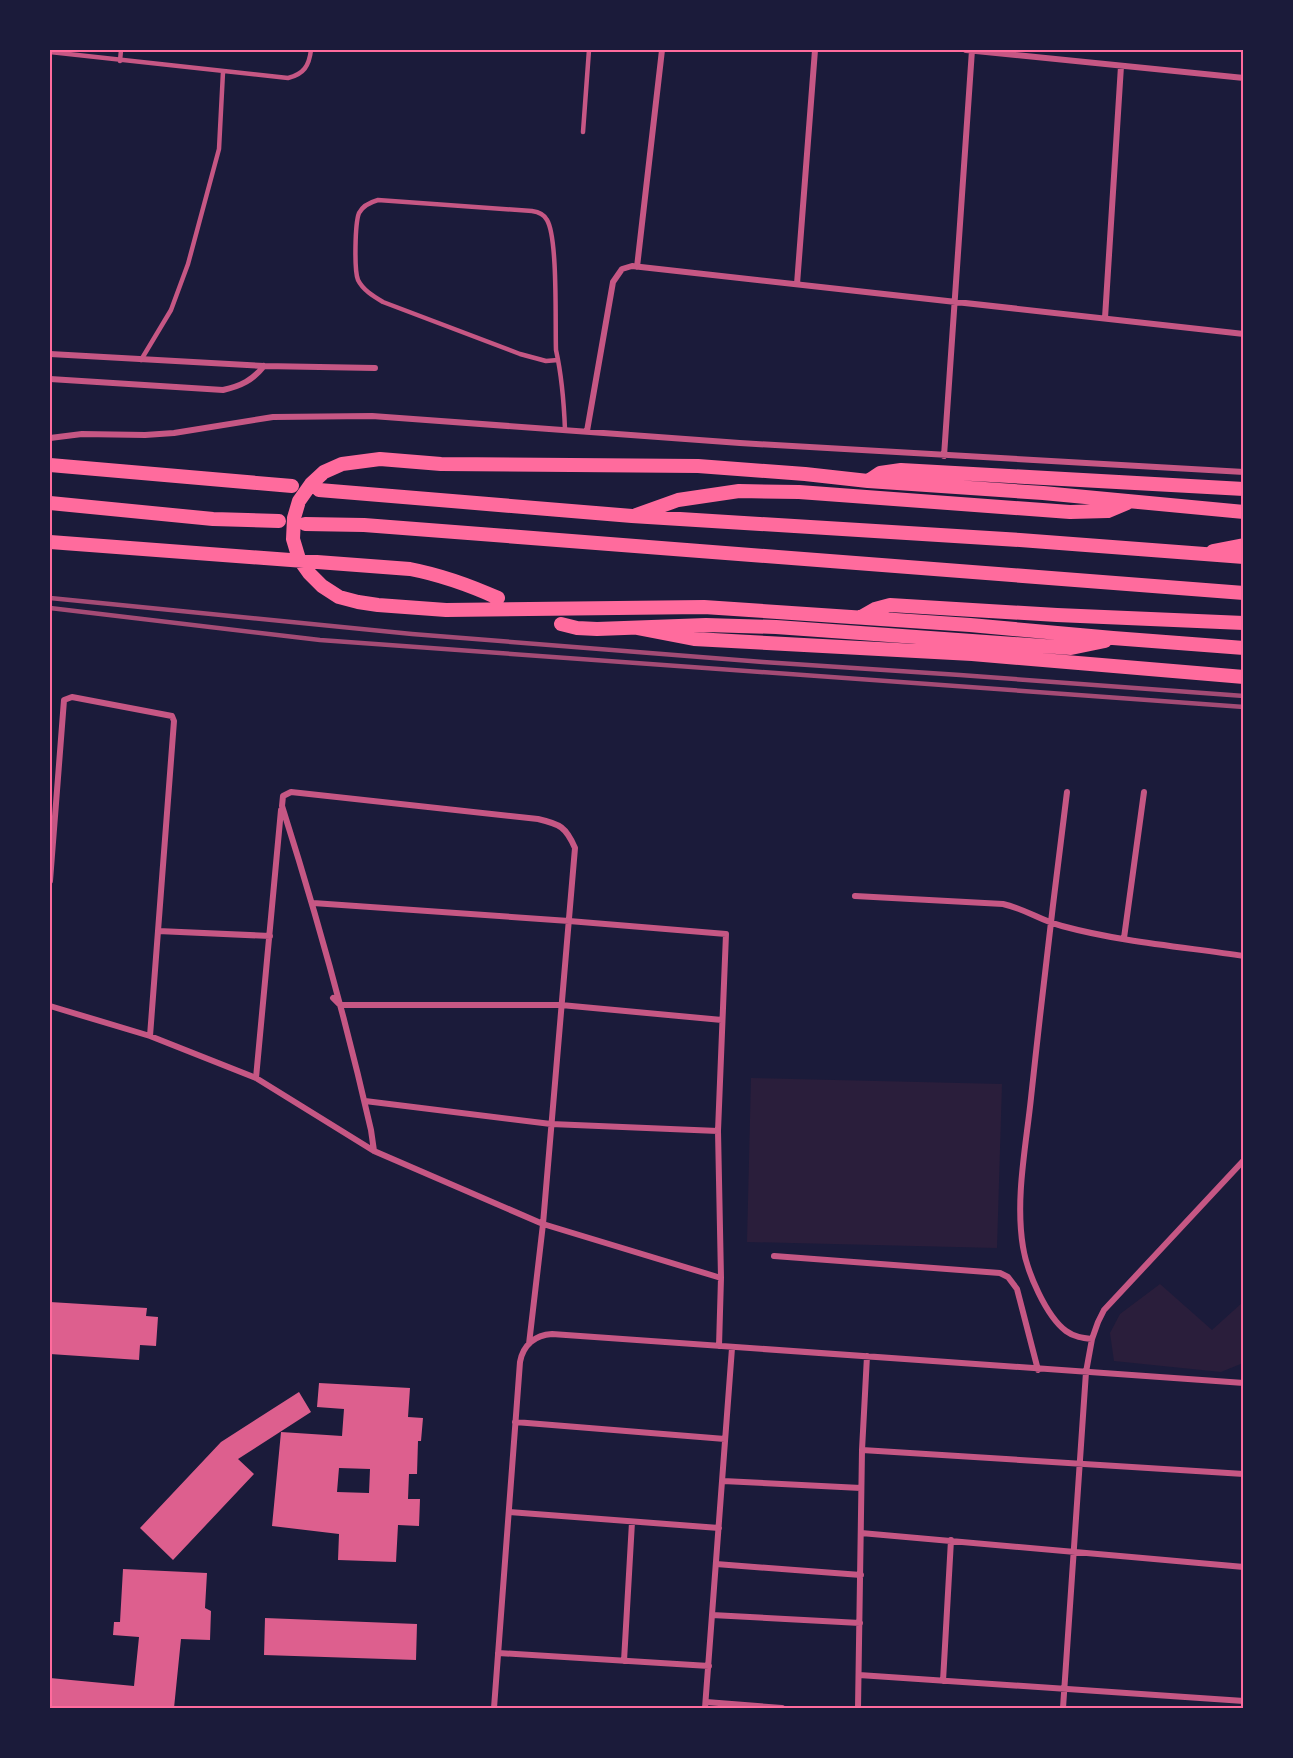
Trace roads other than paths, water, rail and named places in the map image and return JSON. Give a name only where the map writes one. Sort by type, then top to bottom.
[{"type":"main road","points":[[1244,512],[1042,493],[698,466],[441,464],[380,459],[342,464],[324,472],[311,483],[299,501],[294,518],[292,539],[299,559],[322,586],[339,597],[358,602],[446,610],[704,607],[970,625],[1113,639],[1244,648]]},
{"type":"main road","points":[[50,465],[292,486]]},
{"type":"main road","points":[[868,481],[880,473],[901,470],[1244,489]]},
{"type":"main road","points":[[319,490],[632,516],[1020,540],[1244,557]]},
{"type":"main road","points":[[632,516],[692,497],[739,491],[799,492],[1070,512],[1108,511],[1129,502]]},
{"type":"main road","points":[[50,503],[213,519],[279,521]]},
{"type":"main road","points":[[305,524],[364,525],[1244,593]]},
{"type":"main road","points":[[50,543],[410,569],[460,582],[498,598]]},
{"type":"main road","points":[[1203,554],[1244,545]]},
{"type":"main road","points":[[861,617],[875,609],[890,605],[1244,623]]},
{"type":"main road","points":[[561,624],[587,629],[706,625],[776,627],[1071,648],[1113,639]]},
{"type":"main road","points":[[637,628],[694,639],[972,654],[1244,677]]},
{"type":"street","points":[[638,267],[662,50]]},
{"type":"street","points":[[796,284],[815,50]]},
{"type":"street","points":[[966,50],[1244,78]]},
{"type":"street","points":[[944,456],[972,50]]},
{"type":"street","points":[[1105,318],[1121,66]]},
{"type":"street","points":[[587,431],[613,282],[622,269],[638,267],[1244,333]]},
{"type":"street","points":[[50,354],[264,366],[375,368]]},
{"type":"street","points":[[50,379],[223,390],[235,388],[246,382],[264,366]]},
{"type":"street","points":[[50,438],[82,434],[174,433],[287,416],[372,416],[944,456],[1244,472]]},
{"type":"street","points":[[50,881],[64,700],[72,697],[172,716],[174,721],[150,1036]]},
{"type":"street","points":[[256,1078],[283,796],[291,792],[538,819],[554,823],[568,832],[575,848],[543,1224],[529,1344]]},
{"type":"street","points":[[1067,792],[1023,1183],[1021,1227],[1027,1264],[1050,1312],[1068,1332],[1078,1337],[1092,1339]]},
{"type":"street","points":[[1124,938],[1144,792]]},
{"type":"street","points":[[282,806],[313,903],[365,1101],[374,1151]]},
{"type":"street","points":[[855,896],[1003,904],[1020,908],[1051,923],[1124,938],[1244,956]]},
{"type":"street","points":[[313,903],[726,934],[718,1131],[721,1278],[719,1346]]},
{"type":"street","points":[[158,931],[270,936]]},
{"type":"street","points":[[333,998],[340,1005],[561,1005],[722,1020]]},
{"type":"street","points":[[50,1006],[150,1036],[256,1078],[374,1151],[543,1224],[721,1278]]},
{"type":"street","points":[[365,1101],[551,1124],[718,1131]]},
{"type":"street","points":[[1063,1708],[1086,1372],[1092,1339],[1098,1322],[1117,1294],[1244,1160]]},
{"type":"street","points":[[774,1256],[1000,1273],[1008,1277],[1017,1289],[1038,1370]]},
{"type":"street","points":[[494,1708],[520,1362],[523,1351],[539,1336],[552,1334],[1244,1383]]},
{"type":"street","points":[[732,1348],[706,1705],[782,1708]]},
{"type":"street","points":[[858,1708],[861,1488],[867,1356]]},
{"type":"street","points":[[515,1422],[726,1439]]},
{"type":"street","points":[[862,1450],[1244,1474]]},
{"type":"street","points":[[723,1480],[861,1488]]},
{"type":"street","points":[[508,1512],[719,1528]]},
{"type":"street","points":[[624,1661],[632,1522]]},
{"type":"street","points":[[861,1533],[1244,1567]]},
{"type":"street","points":[[943,1681],[951,1540]]},
{"type":"street","points":[[716,1564],[861,1575]]},
{"type":"street","points":[[712,1615],[860,1623]]},
{"type":"street","points":[[498,1653],[709,1666]]},
{"type":"street","points":[[859,1675],[1244,1701]]},
{"type":"lane","points":[[120,61],[121,50]]},
{"type":"lane","points":[[50,52],[288,78],[305,71],[311,50]]},
{"type":"lane","points":[[583,132],[589,50]]},
{"type":"lane","points":[[141,360],[171,310],[188,264],[219,149],[223,72]]},
{"type":"lane","points":[[558,360],[546,361],[520,354],[383,302],[368,291],[356,276],[359,213],[365,205],[378,200],[540,213],[547,220],[553,240],[556,350],[558,360],[564,396],[565,430]]},
{"type":"railway","points":[[50,598],[412,634],[763,662],[1244,696]]},
{"type":"railway","points":[[50,608],[320,640],[1244,707]]}]
